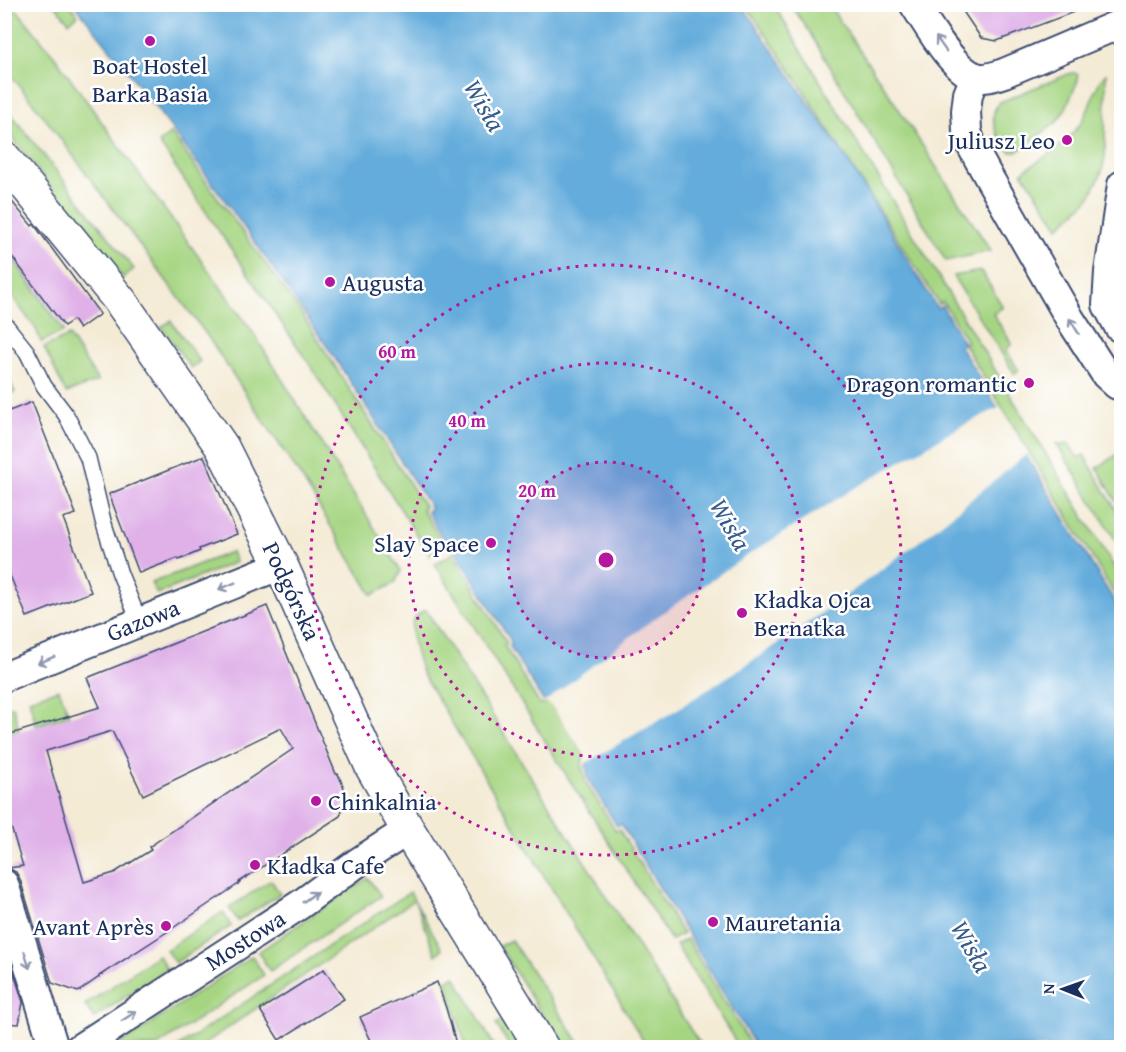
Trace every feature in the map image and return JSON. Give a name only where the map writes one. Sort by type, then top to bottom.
[{"type":"street","points":[[914,4],[959,68],[975,77],[988,78],[1122,21],[1113,4]]},
{"type":"street","points":[[975,77],[968,94],[966,111],[967,131],[972,147],[1070,319],[1106,375],[1117,385],[1122,386]]},
{"type":"street","name":"Podgórska","points":[[4,158],[121,302],[222,447],[281,565],[372,767],[408,830],[542,1047]]},
{"type":"street","points":[[1120,328],[1107,305],[1109,272],[1122,185]]},
{"type":"street","name":"Gazowa","points":[[4,677],[281,565]]},
{"type":"street","name":"Mostowa","points":[[80,1047],[301,904],[357,863],[408,830]]},
{"type":"street","points":[[4,884],[54,1047]]},
{"type":"lane","points":[[4,323],[27,352],[44,386],[66,415],[88,458],[103,521],[120,574],[139,621]]},
{"type":"green space","points":[[4,5],[13,5],[55,57],[252,331],[401,571],[395,583],[372,595],[303,480],[206,334],[5,68]]},
{"type":"green space","points":[[55,5],[70,5],[78,15],[69,22]]},
{"type":"green space","points":[[746,5],[773,5],[782,18],[1121,578],[1121,605],[964,344],[967,341],[943,302],[939,304],[799,83]]},
{"type":"green space","points":[[791,5],[829,5],[991,251],[946,261]]},
{"type":"green space","points":[[1071,73],[1078,75],[1078,80],[1057,122],[1018,151],[1011,152],[998,135],[993,121],[1000,102]]},
{"type":"green space","points":[[1106,74],[1105,157],[1102,172],[1089,199],[1059,227],[1022,172],[1057,148],[1073,133],[1085,116],[1096,88]]},
{"type":"green space","points":[[4,105],[134,269],[123,278],[5,129]]},
{"type":"green space","points":[[171,133],[299,310],[425,507],[422,509],[445,546],[430,556],[310,365],[159,143]]},
{"type":"green space","points":[[4,246],[64,331],[41,342],[36,329],[5,287]]},
{"type":"green space","points":[[981,271],[1003,307],[993,314],[1012,344],[1006,350],[1019,371],[1014,373],[953,276]]},
{"type":"green space","points":[[171,321],[200,361],[191,368],[161,327]]},
{"type":"green space","points":[[69,336],[98,381],[66,393],[44,347]]},
{"type":"green space","points":[[4,369],[15,392],[5,396],[4,396]]},
{"type":"green space","points":[[1056,443],[1069,444],[1078,458],[1084,455],[1121,518],[1121,549]]},
{"type":"green space","points":[[1121,452],[1121,509],[1097,468]]},
{"type":"green space","points":[[231,552],[236,562],[157,594],[151,583]]},
{"type":"green space","points":[[453,553],[507,643],[504,645],[540,705],[548,703],[551,705],[584,754],[582,765],[585,781],[616,831],[619,829],[683,934],[671,940],[435,564]]},
{"type":"green space","points":[[426,610],[702,1047],[647,1047],[422,673],[414,645],[412,624],[415,617]]},
{"type":"green space","points":[[59,689],[69,715],[36,725],[29,699]]},
{"type":"green space","points":[[13,706],[19,730],[5,735],[5,709]]},
{"type":"green space","points":[[368,878],[381,896],[270,971],[258,952]]},
{"type":"green space","points":[[271,880],[280,894],[238,921],[229,908]]},
{"type":"green space","points":[[410,892],[414,900],[200,1047],[178,1047]]},
{"type":"green space","points":[[415,901],[442,949],[436,955]]},
{"type":"green space","points":[[223,912],[231,926],[175,963],[166,950]]},
{"type":"green space","points":[[687,939],[752,1047],[739,1047],[676,945]]},
{"type":"green space","points":[[511,940],[582,1047],[562,1047],[499,946]]},
{"type":"green space","points":[[158,955],[167,969],[94,1018],[85,1005]]},
{"type":"green space","points":[[252,956],[264,975],[156,1047],[116,1047]]},
{"type":"green space","points":[[455,976],[495,1047],[466,1047],[446,981]]},
{"type":"green space","points":[[503,1020],[519,1047],[510,1047],[496,1024]]},
{"type":"water","name":"Wisła","points":[[75,5],[742,5],[848,161],[937,308],[942,306],[964,343],[960,346],[1121,612],[1121,1047],[756,1047],[621,824],[617,826],[588,779],[587,753],[548,700],[543,701],[510,647],[511,641],[451,543],[447,545],[427,511],[431,508],[343,371],[206,175]]},
{"type":"pier","name":"Kładka Ojca Bernatka","points":[[1000,407],[1028,453],[921,540],[836,603],[676,710],[583,765],[584,754],[552,707],[547,703],[542,704],[651,621],[745,557],[855,488],[960,427]]},
{"type":"building","points":[[958,4],[1087,4],[1087,7],[997,41],[981,38]]},
{"type":"building","points":[[4,192],[32,226],[34,224],[100,314],[79,329],[73,320],[64,326],[4,246]]},
{"type":"building","points":[[32,402],[76,514],[63,518],[91,592],[27,617],[9,573],[4,571],[4,413]]},
{"type":"building","points":[[204,456],[237,534],[199,549],[200,551],[179,560],[178,558],[139,573],[109,494]]},
{"type":"building","points":[[267,606],[336,774],[347,795],[340,816],[78,992],[52,983],[20,879],[16,872],[8,868],[23,866],[4,804],[4,736],[100,707],[87,678]],"holes":[[[281,728],[293,749],[149,847],[151,850],[114,873],[84,882],[46,751],[112,731],[143,795]]]},
{"type":"building","points":[[4,942],[23,1002],[19,1024],[4,1023]]},
{"type":"building","points":[[324,969],[344,999],[279,1040],[260,1010]]},
{"type":"building","points":[[437,982],[457,1047],[374,1047],[360,1017]]},
{"type":"place","name":"Boat Hostel Barka Basia","points":[[150,41]]},
{"type":"place","name":"Juliusz Leo","points":[[1067,140]]},
{"type":"place","name":"Augusta","points":[[330,282]]},
{"type":"place","name":"Dragon romantic","points":[[1029,383]]},
{"type":"place","name":"Slay Space","points":[[491,543]]},
{"type":"place","name":"Kładka Ojca Bernatka","points":[[742,613]]},
{"type":"place","name":"Chinkalnia","points":[[316,801]]},
{"type":"place","name":"Kładka Cafe","points":[[255,865]]},
{"type":"place","name":"Mauretania","points":[[713,922]]},
{"type":"place","name":"Avant Après","points":[[166,926]]}]
